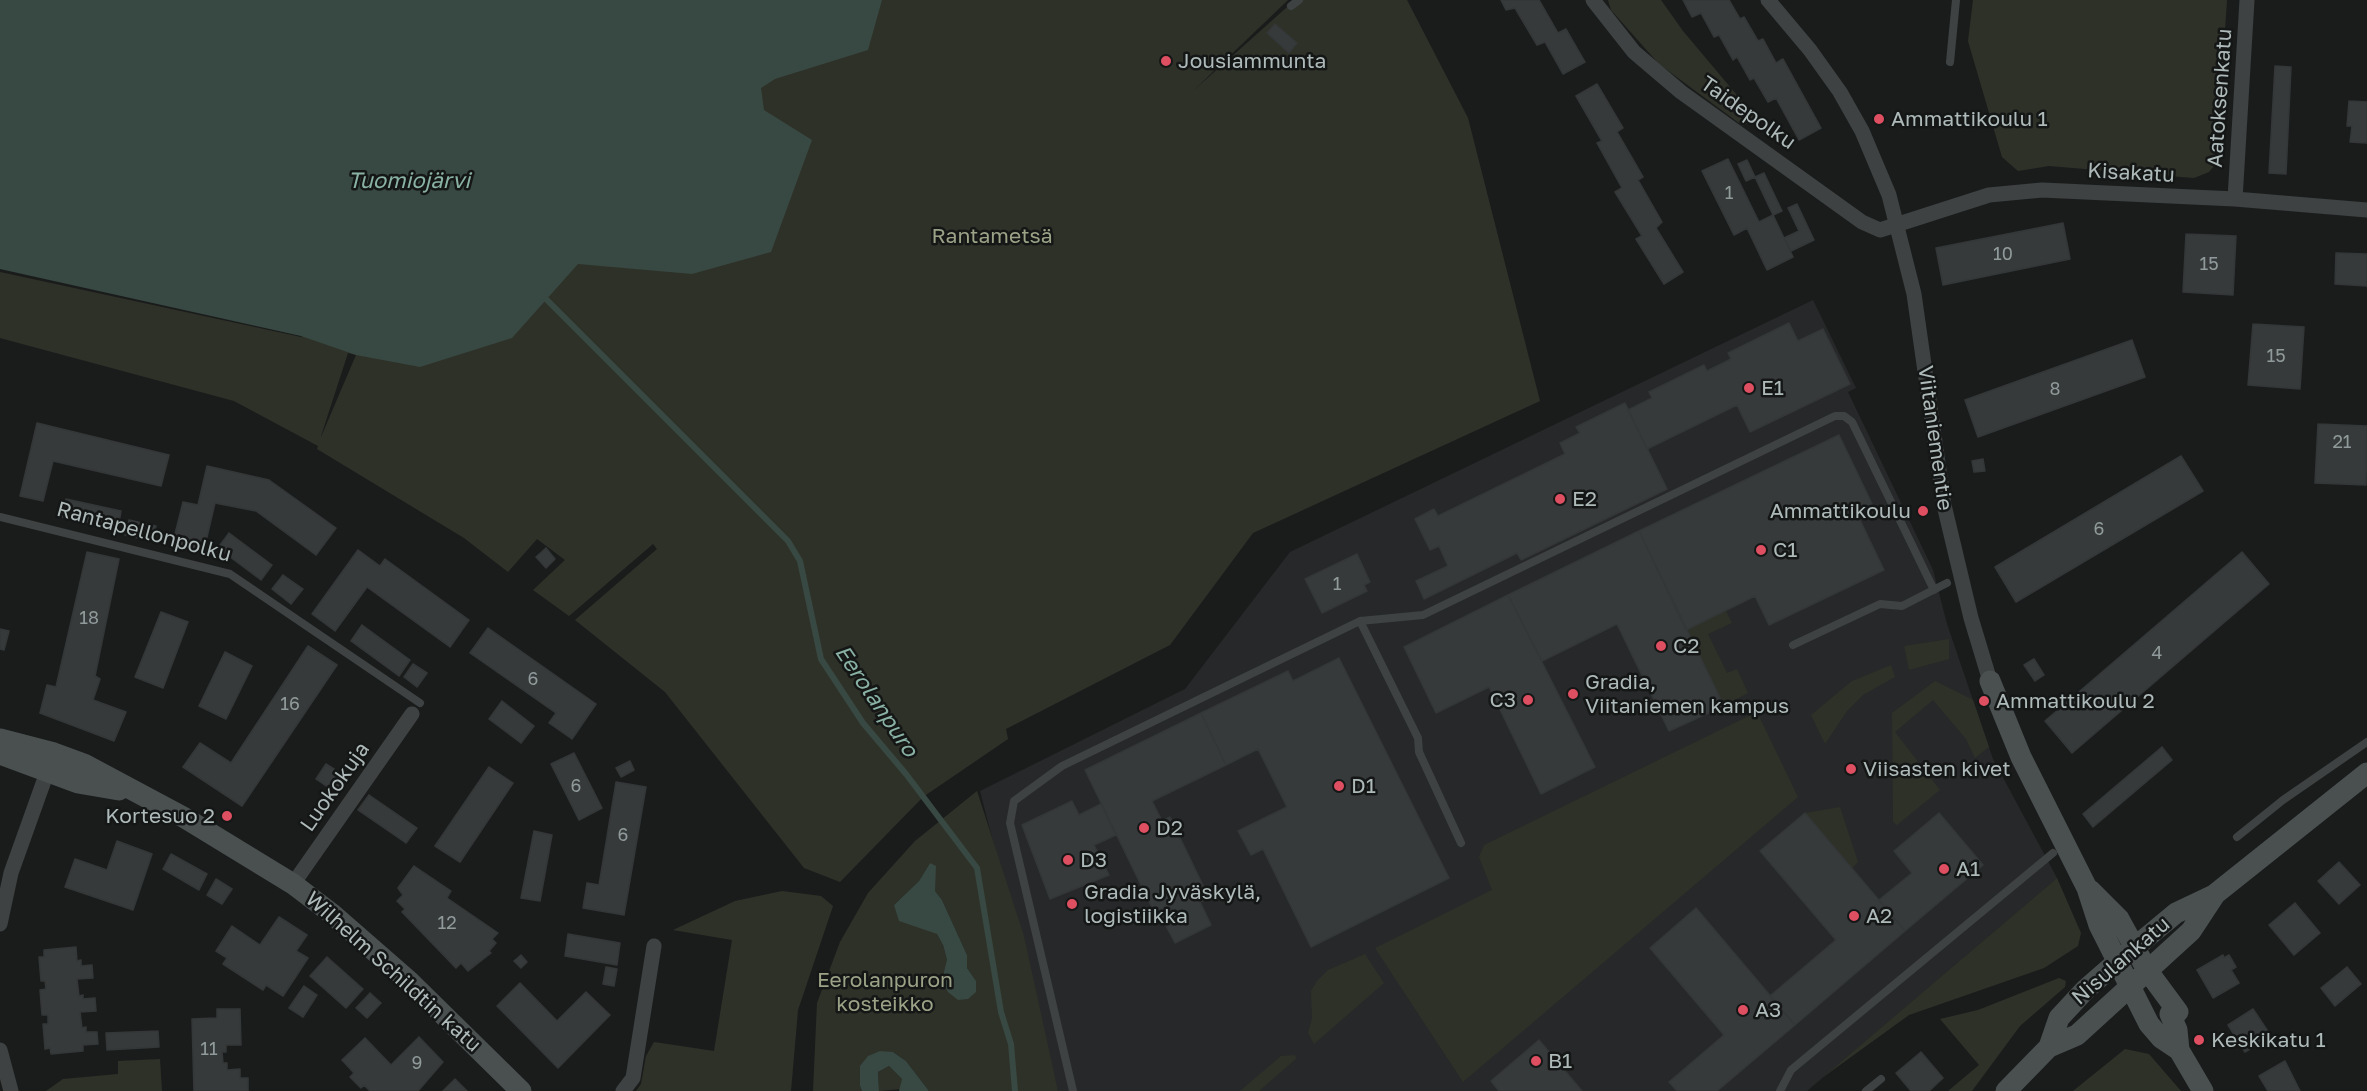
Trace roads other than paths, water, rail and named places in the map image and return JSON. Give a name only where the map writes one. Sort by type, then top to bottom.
[{"type":"street","name":"Taidepolku","points":[[1593,0],[1634,52],[1681,92],[1862,222],[1880,230],[1898,224]]},
{"type":"street","name":"Viitaniementie","points":[[1768,0],[1810,50],[1845,102],[1862,131],[1889,195],[1914,294],[1944,505],[1971,618],[1990,681],[2021,757],[2087,888],[2099,925],[2117,962],[2149,1024],[2178,1050]]},
{"type":"street","name":"Aatoksenkatu","points":[[2235,199],[2247,0]]},
{"type":"street","name":"Kisakatu","points":[[1898,224],[1989,195],[2042,190],[2235,199],[2367,210]]},
{"type":"street","name":"Luokokuja","points":[[293,884],[416,708]]},
{"type":"street","name":"Wilhelm Schildtin katu","points":[[0,740],[51,762]]},
{"type":"street","name":"Wilhelm Schildtin katu","points":[[0,754],[51,762],[84,764],[132,792],[185,818],[293,884],[331,913],[410,982],[521,1091]]},
{"type":"street","points":[[0,924],[11,873],[51,762]]},
{"type":"street","name":"Nisulankatu","points":[[2049,1047],[2059,1018],[2085,990],[2117,962],[2176,913],[2214,895],[2367,773]]},
{"type":"street","name":"Viitaniementie","points":[[2087,888],[2119,919],[2147,970],[2178,1012],[2170,1014],[2177,1030],[2178,1050]]},
{"type":"street","name":"Nisulankatu","points":[[2006,1091],[2049,1047],[2077,1035],[2191,931],[2214,895]]},
{"type":"street","points":[[623,1091],[633,1078],[648,1013],[656,951]]},
{"type":"street","points":[[0,1050],[11,1091]]},
{"type":"street","points":[[2178,1050],[2203,1091]]},
{"type":"lane","points":[[1291,6],[1299,0]]},
{"type":"lane","points":[[1950,62],[1956,0]]},
{"type":"lane","points":[[1073,1091],[1010,824],[1014,801],[1062,766],[1360,621],[1423,615],[1835,416],[1844,416],[1852,422],[1934,590]]},
{"type":"lane","name":"Rantapellonpolku","points":[[0,517],[230,574],[416,708]]},
{"type":"lane","points":[[1793,645],[1880,604],[1902,606],[1947,583]]},
{"type":"lane","points":[[1360,621],[1418,738],[1419,752],[1461,843]]},
{"type":"lane","points":[[2237,837],[2283,800],[2367,742]]},
{"type":"lane","points":[[1780,1091],[1791,1070],[2053,853]]},
{"type":"lane","points":[[1866,1091],[1881,1079]]},
{"type":"water","name":"Tuomiojärvi","points":[[0,0],[882,0],[868,50],[775,79],[761,88],[764,110],[812,140],[771,252],[692,274],[578,264],[512,338],[420,367],[356,355],[301,336],[0,269]]},
{"type":"water","points":[[930,863],[936,866],[935,891],[942,900],[967,955],[967,968],[976,981],[976,992],[968,999],[958,1000],[948,992],[942,980],[947,960],[937,934],[899,921],[894,905],[919,881]]},
{"type":"water","points":[[880,1051],[893,1052],[906,1061],[929,1091],[899,1091],[902,1079],[889,1066],[878,1072],[879,1091],[862,1091],[860,1066],[868,1056]]},
{"type":"waterway","name":"Eerolanpuro","points":[[547,300],[788,541],[800,561],[821,659],[863,723],[906,774],[977,868],[1001,1012],[1011,1044],[1015,1091]]},
{"type":"place","name":"Jousiammunta","points":[[1166,61]]},
{"type":"place","name":"Ammattikoulu 1","points":[[1879,119]]},
{"type":"place","name":"E1","points":[[1749,388]]},
{"type":"place","name":"E2","points":[[1560,499]]},
{"type":"place","name":"Ammattikoulu","points":[[1923,511]]},
{"type":"place","name":"C1","points":[[1761,550]]},
{"type":"place","name":"C2","points":[[1661,646]]},
{"type":"place","name":"Gradia, Viitaniemen kampus","points":[[1573,694]]},
{"type":"place","name":"C3","points":[[1528,700]]},
{"type":"place","name":"Ammattikoulu 2","points":[[1984,701]]},
{"type":"place","name":"Viisasten kivet","points":[[1851,769]]},
{"type":"place","name":"D1","points":[[1339,786]]},
{"type":"place","name":"Kortesuo 2","points":[[227,816]]},
{"type":"place","name":"D2","points":[[1144,828]]},
{"type":"place","name":"D3","points":[[1068,860]]},
{"type":"place","name":"A1","points":[[1944,869]]},
{"type":"place","name":"Gradia Jyväskylä, logistiikka","points":[[1072,904]]},
{"type":"place","name":"A2","points":[[1854,916]]},
{"type":"place","name":"A3","points":[[1743,1010]]},
{"type":"place","name":"Keskikatu 1","points":[[2199,1040]]},
{"type":"place","name":"B1","points":[[1536,1061]]},
{"type":"park label","name":"Rantametsä","points":[[992,236]]},
{"type":"park label","name":"Eerolanpuron kosteikko","points":[[885,992]]}]
